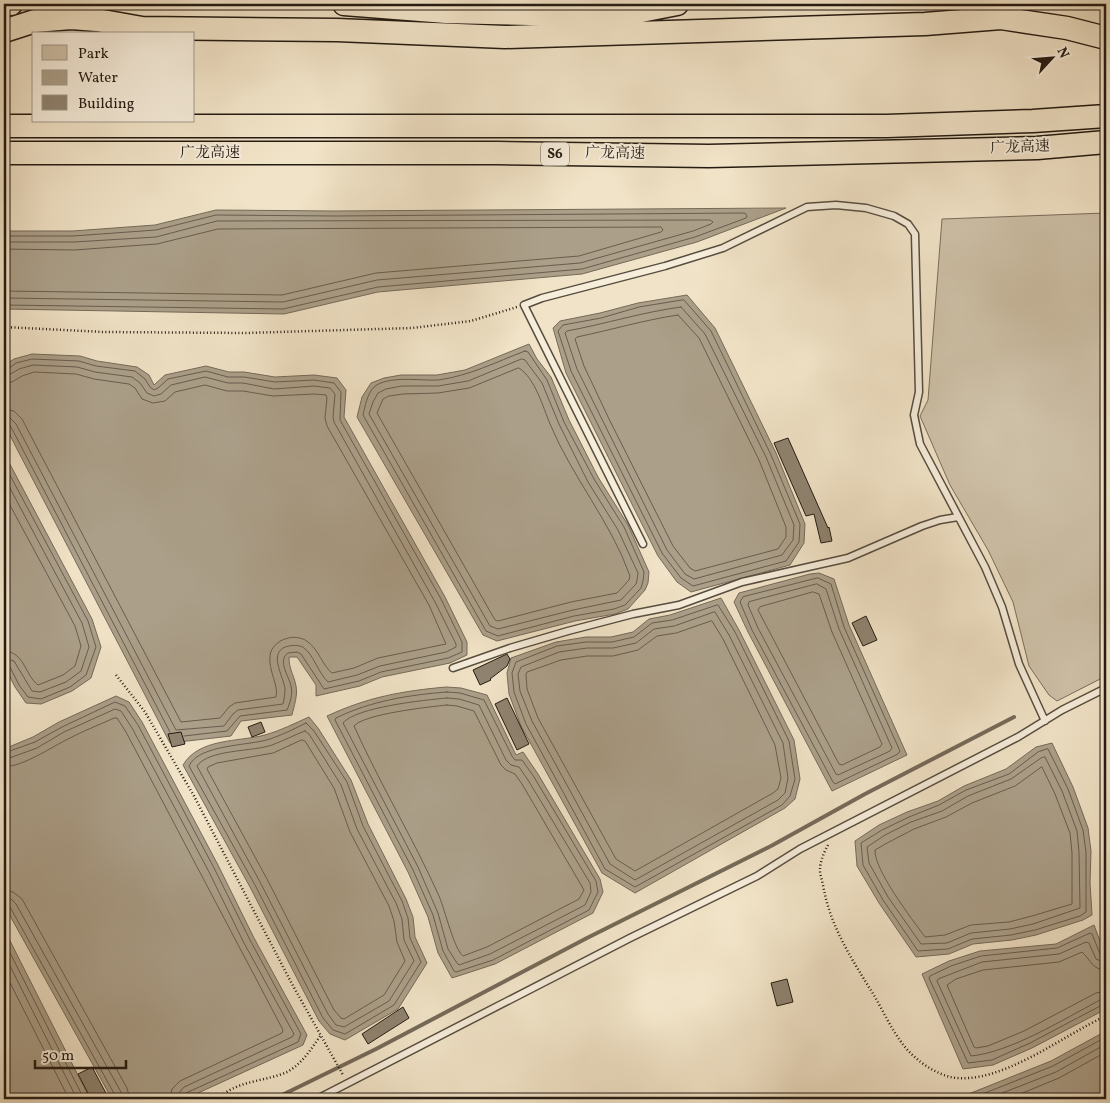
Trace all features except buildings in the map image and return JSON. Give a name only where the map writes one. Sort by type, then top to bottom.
[{"type":"highway","points":[[4,4],[11,4]]},
{"type":"highway","points":[[344,4],[446,12],[615,16],[677,4]]},
{"type":"highway","points":[[474,13],[500,4]]},
{"type":"highway","points":[[607,4],[650,10]]},
{"type":"highway","points":[[4,31],[36,21],[71,18],[97,20],[142,28],[337,30],[505,36],[925,24],[1001,18],[1067,28],[1106,38]]},
{"type":"highway","name":"广龙高速","points":[[4,126],[887,126],[1033,121],[1106,116]]},
{"type":"highway","name":"广龙高速","points":[[4,153],[497,153],[709,156],[1037,148],[1106,142]]},
{"type":"lane","points":[[643,544],[524,305],[665,266],[715,250],[807,207],[836,205],[866,208],[894,216],[908,224],[914,234],[918,392],[914,416],[920,444],[985,567],[1002,607],[1019,664],[1045,721]]},
{"type":"lane","points":[[453,668],[510,648],[568,631],[633,614],[679,605],[742,582],[848,558],[922,526],[958,517]]},
{"type":"lane","points":[[316,1099],[630,938],[757,876],[800,849],[1018,737],[1106,688]]},
{"type":"path","points":[[4,327],[104,332],[246,334],[412,328],[471,322],[524,305]]},
{"type":"path","points":[[116,675],[145,712],[194,796],[292,984],[341,1072]]},
{"type":"path","points":[[834,832],[824,851],[820,870],[826,901],[840,940],[896,1034],[916,1059],[936,1072],[951,1077],[990,1074],[1023,1060],[1106,1016]]},
{"type":"path","points":[[219,1099],[223,1094],[246,1084],[287,1072],[306,1057],[321,1035]]},
{"type":"green space","points":[[1106,213],[1106,676],[1057,701],[1049,695],[1029,666],[1013,602],[988,550],[950,485],[920,416],[928,400],[942,219]]},
{"type":"water","points":[[786,208],[697,242],[582,274],[378,292],[284,314],[4,309],[4,231],[73,231],[155,225],[216,210]]},
{"type":"water","points":[[687,295],[715,328],[776,453],[805,524],[804,543],[790,565],[691,592],[677,582],[658,556],[566,373],[553,328],[560,321],[638,303]]},
{"type":"water","points":[[529,344],[537,359],[551,377],[569,420],[598,477],[628,525],[649,572],[648,583],[645,590],[628,609],[615,614],[575,621],[497,641],[483,635],[357,417],[362,397],[371,383],[401,375],[437,375],[465,370]]},
{"type":"water","points":[[32,354],[80,356],[97,361],[137,367],[149,375],[154,385],[165,375],[206,366],[229,372],[244,372],[275,377],[314,375],[337,378],[346,390],[344,417],[445,597],[467,642],[467,655],[450,663],[382,677],[360,686],[316,696],[316,685],[297,657],[289,657],[296,689],[296,700],[292,715],[241,721],[231,736],[170,743],[4,424],[4,366],[14,359]]},
{"type":"water","points":[[4,453],[92,619],[101,647],[91,678],[72,691],[41,704],[26,703],[15,687],[4,665]]},
{"type":"water","points":[[819,573],[834,579],[849,625],[907,755],[832,791],[734,602],[739,593]]},
{"type":"water","points":[[721,598],[794,740],[800,779],[795,799],[785,808],[635,893],[602,873],[521,726],[509,694],[507,673],[511,658],[556,642],[586,637],[611,637],[633,632],[649,619],[670,615]]},
{"type":"water","points":[[446,687],[461,688],[487,695],[516,755],[523,752],[538,774],[600,879],[603,892],[593,913],[495,964],[452,978],[438,953],[428,917],[408,872],[327,716],[342,709],[385,696]]},
{"type":"water","points":[[116,696],[129,702],[142,722],[218,865],[254,938],[307,1035],[303,1045],[185,1099],[112,1099],[4,905],[4,749],[33,737],[59,722]]},
{"type":"water","points":[[309,717],[351,780],[368,824],[406,899],[413,917],[415,937],[427,963],[398,1009],[345,1040],[330,1034],[319,1021],[250,887],[183,765],[190,756],[209,745],[265,735]]},
{"type":"water","points":[[1052,743],[1073,787],[1088,828],[1091,851],[1092,915],[1083,920],[1036,935],[1012,940],[973,944],[949,954],[916,957],[879,903],[857,866],[855,841],[879,825],[938,801],[964,786],[1006,769],[1036,747]]},
{"type":"water","points":[[1094,925],[1106,957],[1106,1009],[1032,1048],[993,1065],[963,1069],[922,974],[949,961],[980,951],[1056,944]]},
{"type":"water","points":[[4,929],[90,1099],[4,1099]]},
{"type":"water","points":[[1106,1031],[1106,1099],[956,1099],[1051,1061]]},
{"type":"waterway","points":[[274,1099],[376,1049],[587,938],[771,846],[865,794],[1014,717]]}]
